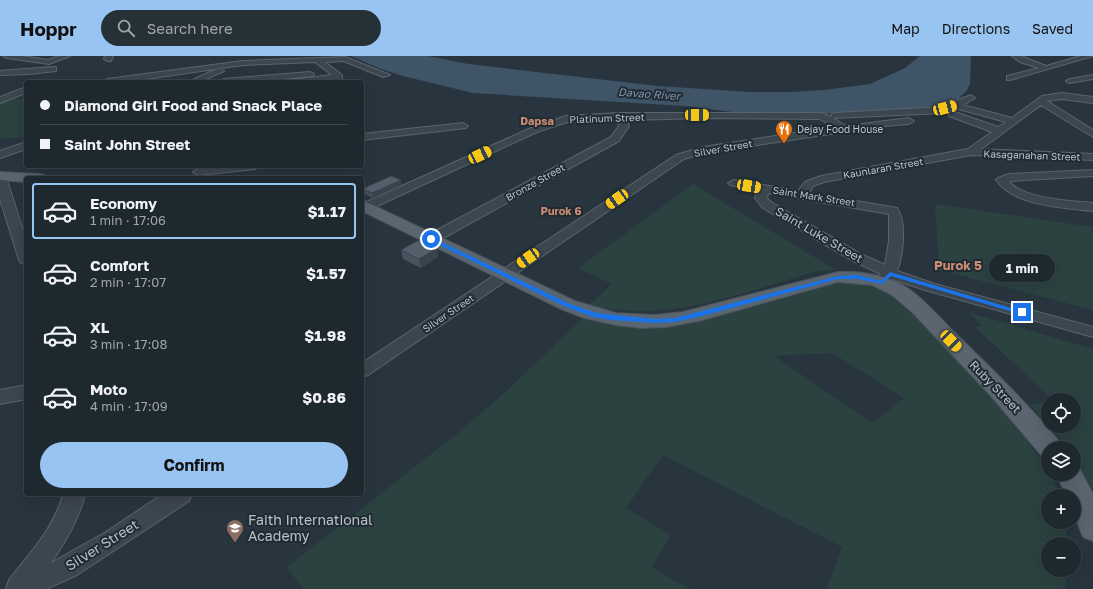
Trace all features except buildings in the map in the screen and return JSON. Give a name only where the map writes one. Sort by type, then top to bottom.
[{"type":"main road","points":[[0,176],[24,177]]},
{"type":"main road","name":"Ruby Street","points":[[364,207],[503,275],[582,311],[610,318],[654,321],[675,320],[700,315],[838,277],[886,278],[918,308],[1010,402],[1044,441]]},
{"type":"main road","points":[[1072,481],[1083,501],[1093,528]]},
{"type":"street","points":[[7,56],[51,65],[58,74],[49,79]]},
{"type":"street","points":[[0,73],[29,72],[51,65],[66,56]]},
{"type":"street","points":[[1016,56],[1021,60],[1033,62],[1045,68]]},
{"type":"street","points":[[1010,78],[1089,56]]},
{"type":"street","points":[[1033,62],[1045,58]]},
{"type":"street","points":[[245,80],[255,59]]},
{"type":"street","points":[[197,80],[255,59],[271,62],[350,60],[386,75]]},
{"type":"street","points":[[313,80],[339,77],[317,60]]},
{"type":"street","points":[[284,77],[290,61]]},
{"type":"street","points":[[263,78],[271,62]]},
{"type":"street","points":[[120,80],[243,63]]},
{"type":"street","points":[[182,77],[208,67]]},
{"type":"street","points":[[245,80],[310,74]]},
{"type":"street","points":[[1070,81],[1093,77]]},
{"type":"street","points":[[0,100],[24,91]]},
{"type":"street","points":[[971,152],[1045,98],[1054,96],[1093,100]]},
{"type":"street","points":[[835,116],[943,110],[969,100],[1018,118]]},
{"type":"street","points":[[1041,101],[1059,110],[1093,134]]},
{"type":"street","points":[[956,106],[1018,118]]},
{"type":"street","points":[[943,110],[999,131]]},
{"type":"street","name":"Platinum Street","points":[[364,207],[545,125],[571,118],[619,116],[822,116],[844,129]]},
{"type":"street","name":"Bronze Street","points":[[431,239],[615,139],[624,126],[619,116]]},
{"type":"street","name":"Silver Street","points":[[364,370],[680,157],[703,150],[891,122],[909,121]]},
{"type":"street","points":[[364,137],[463,126]]},
{"type":"street","points":[[0,155],[24,146]]},
{"type":"street","name":"Kasaganahan Street","points":[[971,152],[1038,156],[1093,157]]},
{"type":"street","name":"Kaunlaran Street","points":[[802,194],[809,184],[821,179],[971,152]]},
{"type":"street","points":[[198,172],[236,168]]},
{"type":"street","points":[[1093,173],[1009,177],[1002,180],[1008,189],[1024,196],[1093,208]]},
{"type":"street","points":[[0,176],[24,254]]},
{"type":"street","name":"Saint Mark Street","points":[[734,183],[893,211],[896,215],[894,258],[886,278]]},
{"type":"street","name":"Saint Luke Street","points":[[763,188],[762,198],[767,205],[856,257],[886,278],[944,291],[1093,332]]},
{"type":"street","points":[[0,397],[24,392]]},
{"type":"street","points":[[18,589],[60,529],[68,515],[73,496]]},
{"type":"street","name":"Silver Street","points":[[18,589],[69,567],[178,496]]},
{"type":"green space","points":[[13,99],[24,99],[24,137],[0,139],[0,103]]},
{"type":"green space","points":[[693,184],[836,270],[817,271],[732,296],[676,308],[647,311],[618,310],[589,305],[612,284],[578,268]]},
{"type":"green space","points":[[935,204],[1093,227],[1093,310],[939,270]]},
{"type":"green space","points":[[848,282],[876,287],[891,294],[906,305],[927,326],[1025,438],[1041,460],[1041,481],[1053,481],[1057,489],[1041,489],[1041,529],[1066,529],[1067,537],[1041,537],[1041,577],[1066,577],[1065,589],[827,589],[842,547],[663,455],[626,508],[671,535],[652,567],[689,589],[305,589],[286,568],[458,433],[502,395],[583,318],[627,326],[647,327],[708,318],[839,283]],"holes":[[[832,353],[904,398],[872,423],[774,356]]]},
{"type":"green space","points":[[968,312],[1093,349],[1093,492],[1081,471],[1081,441],[1061,441],[1055,433],[1081,433],[1081,393],[1046,393],[975,327],[983,326]]},
{"type":"green space","points":[[1041,403],[1041,417],[1030,405]]},
{"type":"water","name":"Davao River","points":[[351,56],[428,56],[468,64],[658,86],[750,92],[791,92],[824,90],[870,84],[905,68],[920,56],[971,56],[970,84],[967,90],[958,99],[924,108],[819,114],[741,113],[684,106],[473,93],[403,76],[381,69]]},
{"type":"place","name":"Dejay Food House","points":[[784,144]]},
{"type":"place","name":"Faith International Academy","points":[[235,543]]},
{"type":"district","name":"Dapsa","points":[[537,121]]},
{"type":"district","name":"Purok 6","points":[[561,211]]},
{"type":"district","name":"Purok 5","points":[[958,265]]},
{"type":"route","points":[[431,239],[528,287],[582,311],[595,315],[626,320],[675,320],[700,315],[838,277],[858,277],[882,283],[890,273],[901,278],[1022,312]]}]
